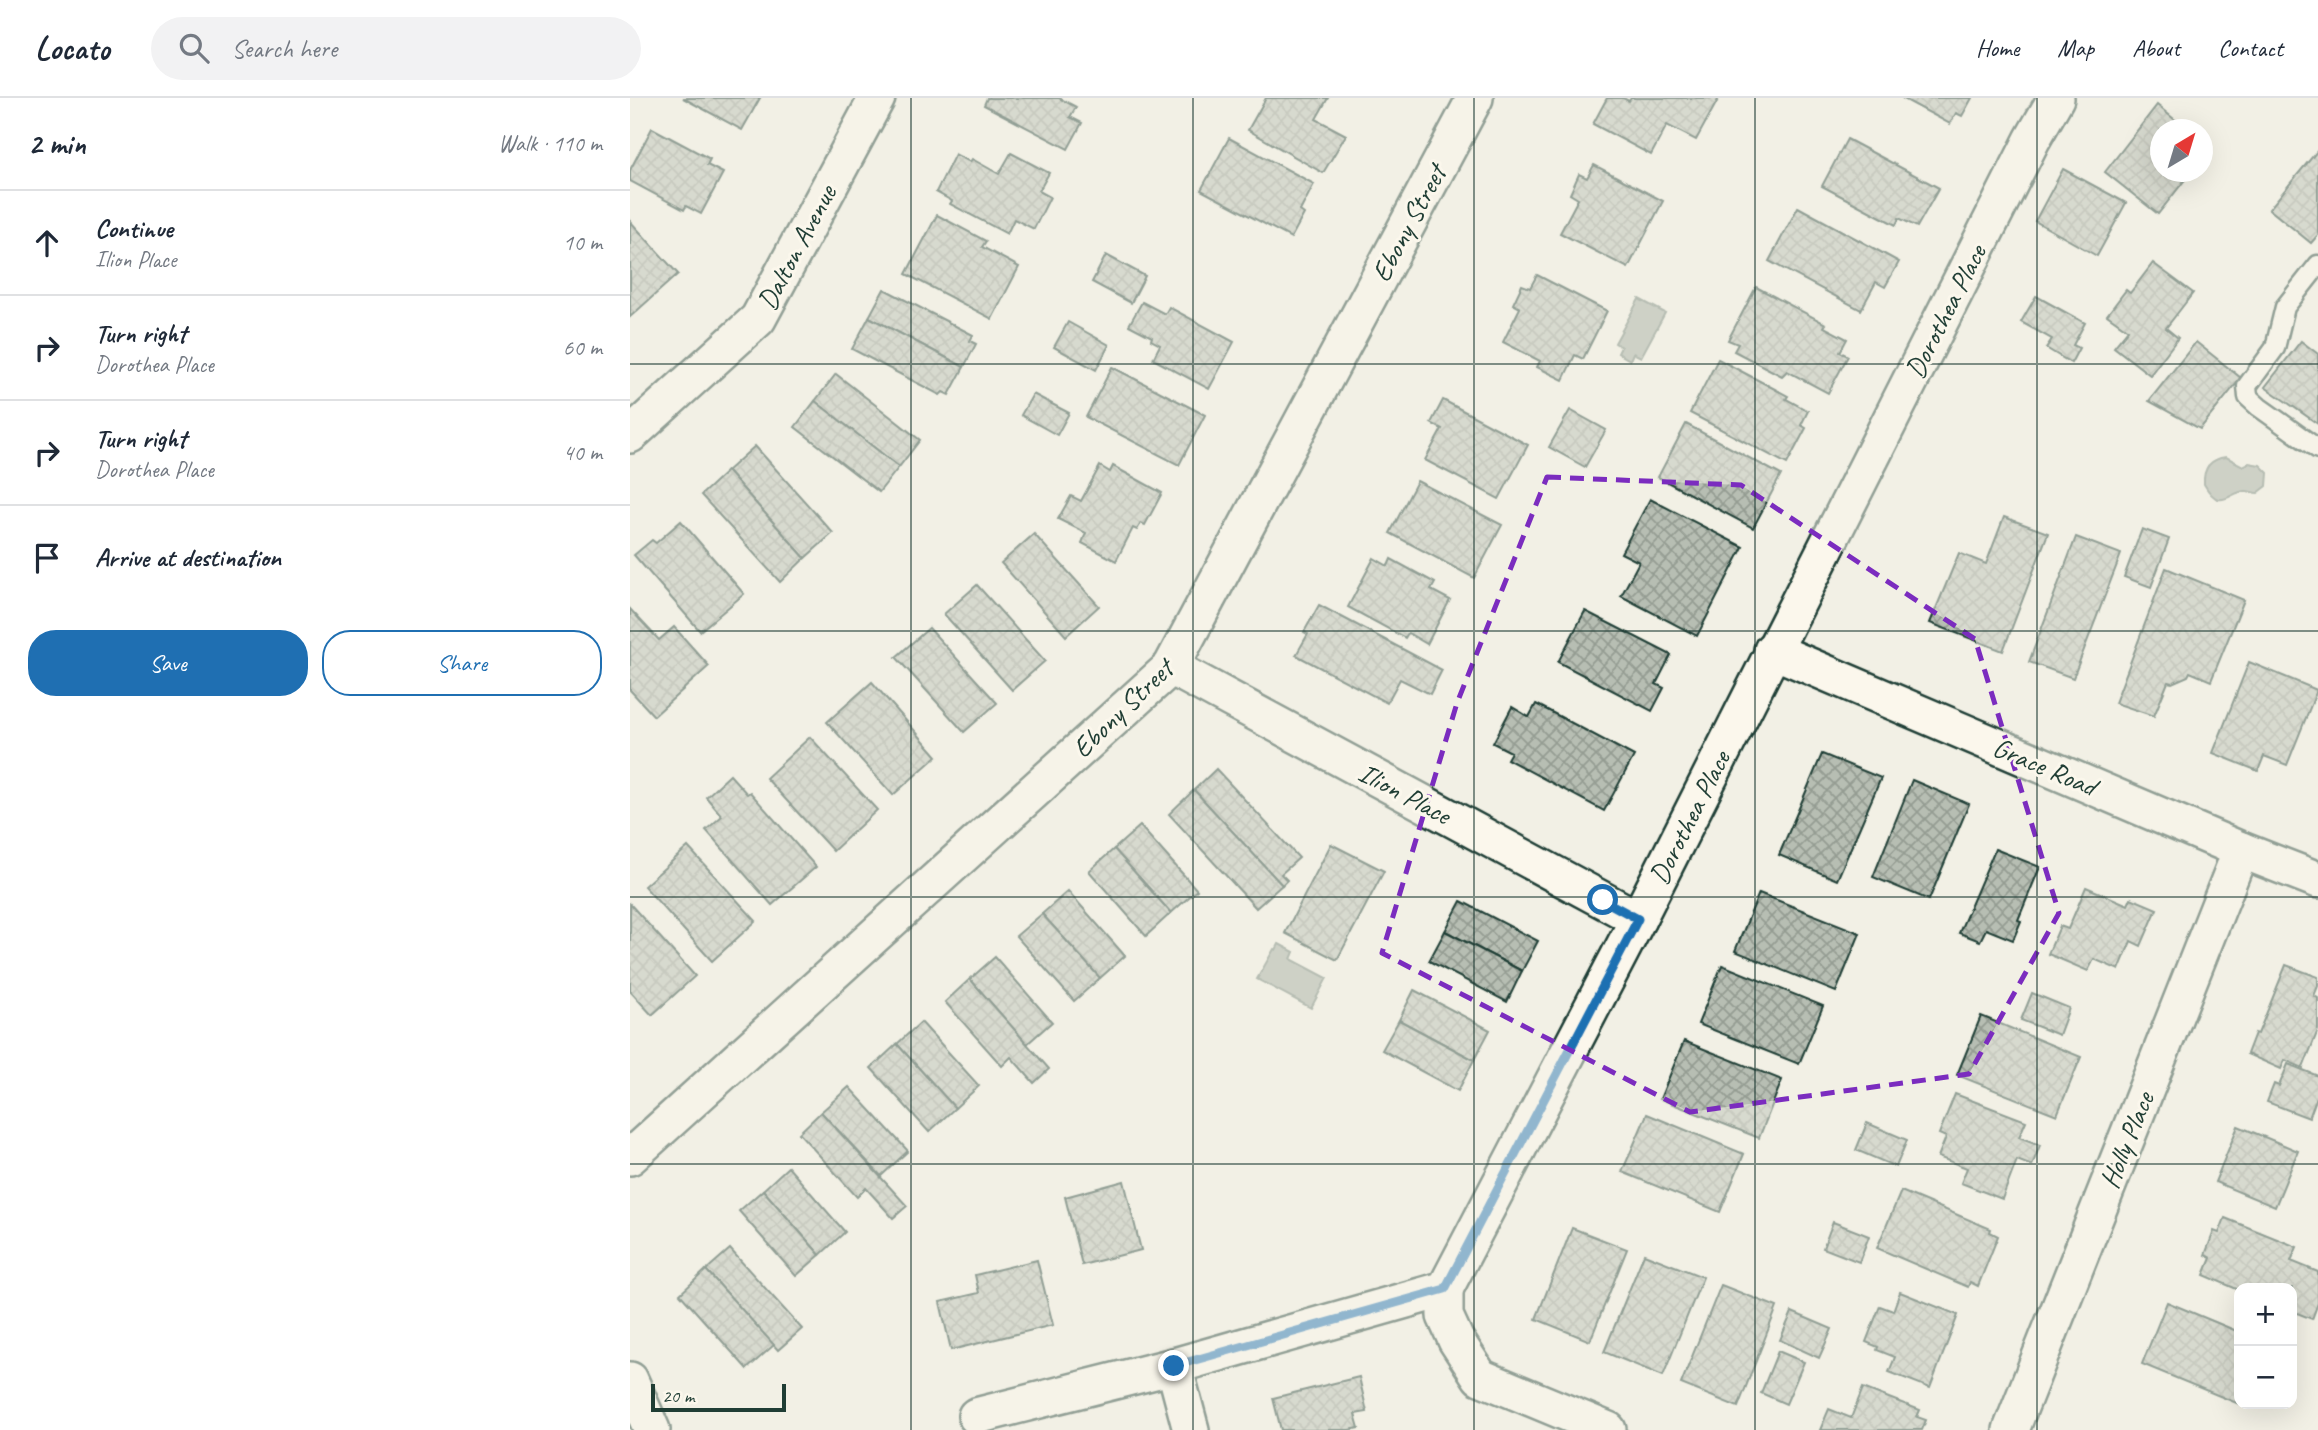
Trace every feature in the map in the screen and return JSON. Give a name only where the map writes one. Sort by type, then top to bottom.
[{"type":"street","name":"Dalton Avenue","points":[[630,435],[758,318],[877,98]]},
{"type":"street","name":"Ebony Street","points":[[630,1157],[1171,667],[1475,98]]},
{"type":"street","name":"Dorothea Place","points":[[1445,1289],[1638,919],[2032,139],[2056,98]]},
{"type":"street","name":"Grace Road","points":[[1772,650],[2241,850],[2318,880]]},
{"type":"street","name":"Ilion Place","points":[[1171,667],[1638,919]]},
{"type":"street","name":"Holly Place","points":[[2011,1430],[2241,850]]},
{"type":"street","points":[[976,1416],[1174,1366],[1445,1289],[1445,1316],[1455,1340],[1479,1377],[1608,1430]]},
{"type":"street","points":[[1174,1366],[1191,1430]]},
{"type":"street","points":[[630,1380],[652,1430]]},
{"type":"lane","points":[[2316,272],[2285,307],[2275,348],[2248,386],[2248,397],[2318,449]]},
{"type":"highlighted area","points":[[1547,477],[1741,485],[1975,639],[2059,913],[1969,1074],[1690,1112],[1382,953],[1457,703]]},
{"type":"shaded area","points":[[1639,299],[1665,313],[1641,357],[1633,353],[1630,360],[1618,353],[1621,347],[1615,343]]},
{"type":"shaded area","points":[[2226,457],[2243,466],[2249,463],[2260,465],[2268,473],[2267,486],[2258,493],[2246,491],[2225,499],[2215,498],[2204,484],[2205,473],[2212,462]]},
{"type":"shaded area","points":[[1279,944],[1294,952],[1291,959],[1327,978],[1311,1008],[1257,979]]},
{"type":"building","points":[[683,98],[760,98],[742,130]]},
{"type":"building","points":[[987,98],[1059,98],[1076,107],[1070,117],[1082,123],[1068,149],[984,105]]},
{"type":"building","points":[[1266,98],[1328,98],[1316,119],[1346,135],[1323,173],[1248,130]]},
{"type":"building","points":[[1607,98],[1623,98],[1629,101],[1631,98],[1719,98],[1696,140],[1667,125],[1651,155],[1593,124]]},
{"type":"building","points":[[1902,98],[1972,98],[1962,116],[1956,113],[1950,124]]},
{"type":"building","points":[[2157,105],[2174,119],[2150,119],[2150,182],[2183,182],[2158,214],[2105,172]]},
{"type":"building","points":[[652,128],[710,159],[707,165],[723,173],[701,214],[686,206],[684,210],[630,181],[630,170]]},
{"type":"building","points":[[1229,138],[1314,184],[1300,211],[1304,214],[1291,238],[1201,190]]},
{"type":"building","points":[[1847,139],[1939,188],[1917,227],[1899,218],[1896,225],[1822,186]]},
{"type":"building","points":[[2318,150],[2318,235],[2311,243],[2269,209]]},
{"type":"building","points":[[1011,153],[1049,173],[1039,191],[1050,197],[1034,229],[1014,219],[1007,234],[950,204],[952,201],[936,192],[955,154],[970,162],[972,159],[999,174]]},
{"type":"building","points":[[1594,165],[1663,201],[1628,268],[1560,233],[1578,199],[1570,194],[1579,174],[1587,178]]},
{"type":"building","points":[[2063,169],[2126,203],[2097,256],[2035,221]]},
{"type":"building","points":[[1798,207],[1899,262],[1885,287],[1876,282],[1861,310],[1769,261]]},
{"type":"building","points":[[937,215],[986,241],[982,247],[1019,267],[992,319],[906,274]]},
{"type":"building","points":[[630,221],[678,274],[630,317]]},
{"type":"building","points":[[1106,255],[1145,276],[1131,303],[1092,282]]},
{"type":"building","points":[[2153,263],[2193,293],[2166,328],[2178,338],[2150,375],[2114,347],[2128,330],[2107,315],[2126,290],[2130,293]]},
{"type":"building","points":[[1537,275],[1607,311],[1583,359],[1575,355],[1563,380],[1537,367],[1540,361],[1503,342],[1520,308],[1513,304],[1522,285],[1530,288]]},
{"type":"building","points":[[1756,287],[1826,324],[1824,327],[1847,339],[1840,352],[1848,356],[1828,393],[1787,371],[1782,376],[1734,351],[1738,344],[1728,340]]},
{"type":"building","points":[[884,289],[973,335],[970,341],[976,344],[964,367],[869,317]]},
{"type":"building","points":[[2036,296],[2085,323],[2073,345],[2079,348],[2071,363],[2046,348],[2052,339],[2021,322]]},
{"type":"building","points":[[1142,302],[1165,314],[1169,307],[1234,342],[1209,389],[1153,359],[1160,345],[1151,340],[1152,337],[1129,325]]},
{"type":"building","points":[[869,317],[964,367],[949,395],[943,392],[940,395],[852,349]]},
{"type":"building","points":[[1068,322],[1109,345],[1096,370],[1054,347]]},
{"type":"building","points":[[2301,341],[2318,354],[2318,424],[2265,387]]},
{"type":"building","points":[[2196,342],[2241,378],[2200,429],[2149,401]]},
{"type":"building","points":[[1718,359],[1788,396],[1786,399],[1808,411],[1801,425],[1806,428],[1787,464],[1690,413]]},
{"type":"building","points":[[1112,367],[1205,415],[1179,465],[1086,417]]},
{"type":"building","points":[[836,374],[920,440],[899,467],[815,401]]},
{"type":"building","points":[[1033,394],[1069,413],[1057,435],[1021,415]]},
{"type":"building","points":[[1443,400],[1528,445],[1499,499],[1425,460],[1442,429],[1431,423]]},
{"type":"building","points":[[815,401],[899,467],[879,492],[795,427]]},
{"type":"building","points":[[1570,410],[1606,430],[1585,467],[1549,447]]},
{"type":"building","points":[[1686,424],[1781,475],[1753,528],[1658,477]]},
{"type":"building","points":[[755,446],[833,533],[805,558],[727,471]]},
{"type":"building","points":[[1100,466],[1110,472],[1113,466],[1162,493],[1145,525],[1141,523],[1137,530],[1133,528],[1116,561],[1082,543],[1086,533],[1058,519],[1071,496],[1081,501]]},
{"type":"building","points":[[727,471],[805,558],[780,582],[701,495]]},
{"type":"building","points":[[1417,481],[1502,525],[1474,578],[1390,533]]},
{"type":"building","points":[[1650,499],[1743,547],[1697,636],[1621,596],[1639,562],[1621,553]]},
{"type":"building","points":[[2004,517],[2048,533],[2003,651],[1930,623],[1959,553],[1986,564]]},
{"type":"building","points":[[681,521],[744,594],[700,631],[634,555],[652,540],[656,543]]},
{"type":"building","points":[[2142,529],[2169,539],[2151,587],[2124,577]]},
{"type":"building","points":[[1034,534],[1099,606],[1066,636],[1001,563]]},
{"type":"building","points":[[2076,537],[2121,554],[2073,678],[2029,662]]},
{"type":"building","points":[[1374,558],[1388,566],[1391,559],[1435,583],[1431,590],[1450,600],[1427,644],[1408,633],[1405,638],[1348,607]]},
{"type":"building","points":[[2166,568],[2244,600],[2211,681],[2190,672],[2188,676],[2172,683],[2168,682],[2154,716],[2115,703]]},
{"type":"building","points":[[977,585],[1045,661],[1012,690],[944,614]]},
{"type":"building","points":[[1319,605],[1442,670],[1430,694],[1400,679],[1387,703],[1296,655],[1308,634],[1304,632]]},
{"type":"building","points":[[630,609],[659,640],[674,627],[709,666],[654,716],[630,690]]},
{"type":"building","points":[[1585,611],[1671,655],[1656,684],[1664,688],[1652,711],[1558,662]]},
{"type":"building","points":[[929,628],[997,703],[964,732],[896,657]]},
{"type":"building","points":[[2249,662],[2317,690],[2287,765],[2264,756],[2258,771],[2213,753]]},
{"type":"building","points":[[872,682],[937,756],[893,795],[827,722]]},
{"type":"building","points":[[1536,704],[1634,756],[1604,811],[1507,759],[1511,752],[1493,743],[1512,707],[1529,717]]},
{"type":"building","points":[[810,737],[877,810],[833,851],[766,778]]},
{"type":"building","points":[[1822,754],[1881,778],[1837,880],[1779,855]]},
{"type":"building","points":[[1216,769],[1299,858],[1281,874],[1287,880],[1282,885],[1194,790]]},
{"type":"building","points":[[730,775],[747,794],[750,792],[816,867],[772,905],[706,830],[722,816],[706,797]]},
{"type":"building","points":[[1912,780],[1969,804],[1929,900],[1873,877]]},
{"type":"building","points":[[1194,790],[1282,885],[1256,908],[1169,814]]},
{"type":"building","points":[[1140,826],[1197,890],[1171,913],[1114,849]]},
{"type":"building","points":[[1331,844],[1384,871],[1337,960],[1285,933]]},
{"type":"building","points":[[688,847],[756,921],[712,961],[644,886]]},
{"type":"building","points":[[1114,849],[1171,913],[1146,936],[1089,871]]},
{"type":"building","points":[[1995,849],[2040,867],[2018,920],[2021,921],[2013,940],[1986,929],[1980,941],[1959,933]]},
{"type":"building","points":[[2086,887],[2128,905],[2131,898],[2157,909],[2141,946],[2131,941],[2119,970],[2094,959],[2088,971],[2048,954],[2060,926],[2068,929]]},
{"type":"building","points":[[1068,891],[1125,956],[1100,978],[1042,914]]},
{"type":"building","points":[[1759,893],[1860,933],[1836,992],[1735,951]]},
{"type":"building","points":[[1461,901],[1538,941],[1522,971],[1445,931]]},
{"type":"building","points":[[630,904],[695,976],[652,1015],[630,991]]},
{"type":"building","points":[[1042,914],[1100,978],[1074,1001],[1016,936]]},
{"type":"building","points":[[1445,931],[1522,971],[1507,1002],[1429,961]]},
{"type":"building","points":[[995,957],[1052,1022],[1027,1044],[970,979]]},
{"type":"building","points":[[1722,965],[1823,1006],[1799,1064],[1698,1024]]},
{"type":"building","points":[[2286,965],[2318,977],[2314,996],[2318,998],[2318,1030],[2303,1068],[2285,1060],[2281,1069],[2247,1054]]},
{"type":"building","points":[[970,979],[1049,1069],[1034,1083],[1011,1057],[1002,1066],[945,1002]]},
{"type":"building","points":[[1414,990],[1490,1030],[1474,1060],[1399,1020]]},
{"type":"building","points":[[2032,993],[2069,1008],[2059,1035],[2021,1020]]},
{"type":"building","points":[[1981,1016],[2081,1057],[2057,1115],[1957,1075]]},
{"type":"building","points":[[1399,1020],[1474,1060],[1458,1091],[1382,1050]]},
{"type":"building","points":[[921,1022],[979,1086],[955,1108],[897,1044]]},
{"type":"building","points":[[1684,1041],[1782,1080],[1759,1138],[1660,1099]]},
{"type":"building","points":[[897,1044],[955,1108],[929,1132],[871,1068]]},
{"type":"building","points":[[2288,1064],[2318,1076],[2318,1094],[2309,1118],[2267,1102],[2274,1084],[2279,1086]]},
{"type":"building","points":[[849,1087],[908,1151],[881,1176],[821,1112]]},
{"type":"building","points":[[1955,1094],[2026,1121],[2019,1137],[2040,1145],[2032,1166],[2017,1160],[2002,1199],[1961,1183],[1967,1168],[1938,1157],[1946,1137],[1939,1134]]},
{"type":"building","points":[[821,1112],[907,1206],[893,1218],[866,1188],[857,1197],[799,1133]]},
{"type":"building","points":[[1647,1114],[1744,1154],[1720,1212],[1622,1172]]},
{"type":"building","points":[[1867,1123],[1907,1140],[1896,1167],[1856,1150]]},
{"type":"building","points":[[2238,1126],[2298,1151],[2275,1207],[2215,1182]]},
{"type":"building","points":[[788,1167],[845,1232],[820,1255],[763,1190]]},
{"type":"building","points":[[1124,1181],[1141,1250],[1082,1265],[1065,1197]]},
{"type":"building","points":[[763,1190],[820,1255],[796,1276],[739,1211]]},
{"type":"building","points":[[1901,1191],[1991,1229],[1990,1232],[1998,1236],[1978,1286],[1970,1282],[1968,1287],[1877,1248]]},
{"type":"building","points":[[2225,1218],[2297,1247],[2291,1261],[2318,1272],[2318,1303],[2312,1319],[2297,1313],[2297,1283],[2234,1283],[2234,1288],[2204,1275],[2211,1258],[2205,1255],[2214,1231],[2219,1233]]},
{"type":"building","points":[[1833,1222],[1869,1236],[1859,1262],[1823,1248]]},
{"type":"building","points":[[1572,1228],[1627,1249],[1590,1341],[1536,1319]]},
{"type":"building","points":[[730,1249],[802,1329],[778,1350],[706,1270]]},
{"type":"building","points":[[1644,1254],[1703,1277],[1663,1376],[1604,1352]]},
{"type":"building","points":[[1037,1260],[1053,1325],[951,1350],[940,1302],[979,1293],[975,1275]]},
{"type":"building","points":[[706,1270],[774,1345],[747,1369],[680,1294]]},
{"type":"building","points":[[1721,1285],[1777,1307],[1738,1407],[1681,1384]]},
{"type":"building","points":[[1900,1292],[1958,1315],[1930,1388],[1889,1372],[1895,1357],[1866,1342],[1880,1306],[1893,1311]]},
{"type":"building","points":[[2167,1302],[2234,1330],[2234,1402],[2142,1364]]},
{"type":"building","points":[[1792,1312],[1832,1329],[1819,1358],[1780,1340]]},
{"type":"building","points":[[1778,1351],[1804,1362],[1786,1404],[1761,1393]]},
{"type":"building","points":[[1359,1377],[1367,1412],[1355,1414],[1359,1428],[1281,1430],[1273,1398]]},
{"type":"building","points":[[1863,1388],[1920,1410],[1917,1417],[1926,1420],[1922,1430],[1820,1430],[1829,1409],[1851,1418]]},
{"type":"route","points":[[1174,1366],[1445,1289],[1638,919],[1603,900]]}]
